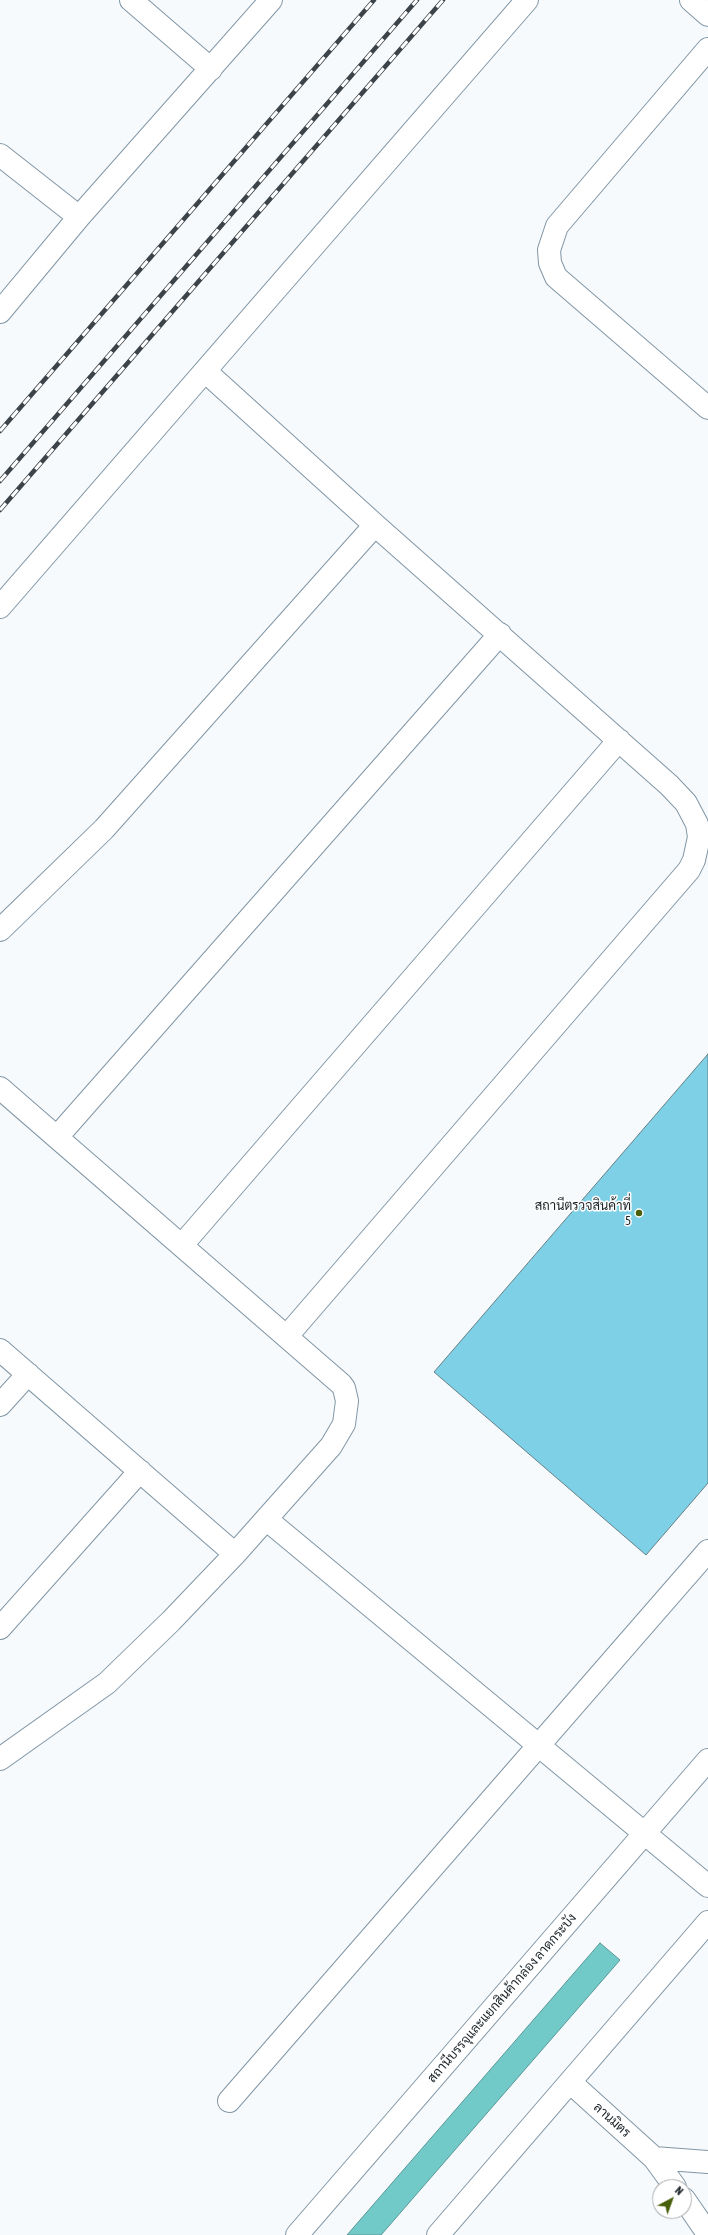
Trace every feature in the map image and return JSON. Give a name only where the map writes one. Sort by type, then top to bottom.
[{"type":"street","points":[[132,0],[211,69]]},
{"type":"street","points":[[0,312],[79,217],[271,0]]},
{"type":"street","points":[[0,607],[527,0]]},
{"type":"street","points":[[691,0],[708,15]]},
{"type":"street","points":[[708,49],[557,226],[549,250],[550,263],[556,277],[708,408]]},
{"type":"street","points":[[0,155],[79,217]]},
{"type":"street","points":[[204,372],[678,793],[689,808],[697,824],[699,837],[694,860],[689,870],[287,1336]]},
{"type":"street","points":[[0,930],[104,829],[375,525]]},
{"type":"street","points":[[57,1137],[500,634]]},
{"type":"street","points":[[182,1245],[619,740]]},
{"type":"street","points":[[0,1088],[287,1336],[344,1388],[346,1410],[344,1424],[331,1446],[235,1554],[171,1621],[107,1682],[0,1759]]},
{"type":"street","points":[[0,1350],[235,1554]]},
{"type":"street","points":[[0,1404],[28,1374]]},
{"type":"street","points":[[0,1628],[140,1471]]},
{"type":"street","points":[[266,1518],[708,1886]]},
{"type":"street","points":[[229,2101],[708,1551]]},
{"type":"street","name":"สถานีบรรจุและแยกสินค้ากล่อง ลาดกระบัง","points":[[297,2235],[708,1760]]},
{"type":"street","points":[[438,2235],[708,1922]]},
{"type":"street","name":"ลานมิตร","points":[[570,2082],[654,2158],[669,2179]]},
{"type":"street","points":[[654,2158],[708,2162]]},
{"type":"street","points":[[692,2211],[708,2234]]},
{"type":"water","points":[[600,1943],[620,1960],[381,2235],[347,2235]]},
{"type":"building","name":"สถานีตรวจสินค้าที่ 5","points":[[708,1054],[708,1483],[646,1555],[434,1372]]},
{"type":"railway","points":[[0,431],[374,0]]},
{"type":"railway","points":[[0,481],[417,0]]},
{"type":"railway","points":[[0,510],[443,0]]},
{"type":"place","name":"สถานีตรวจสินค้าที่ 5","points":[[639,1213]]}]
